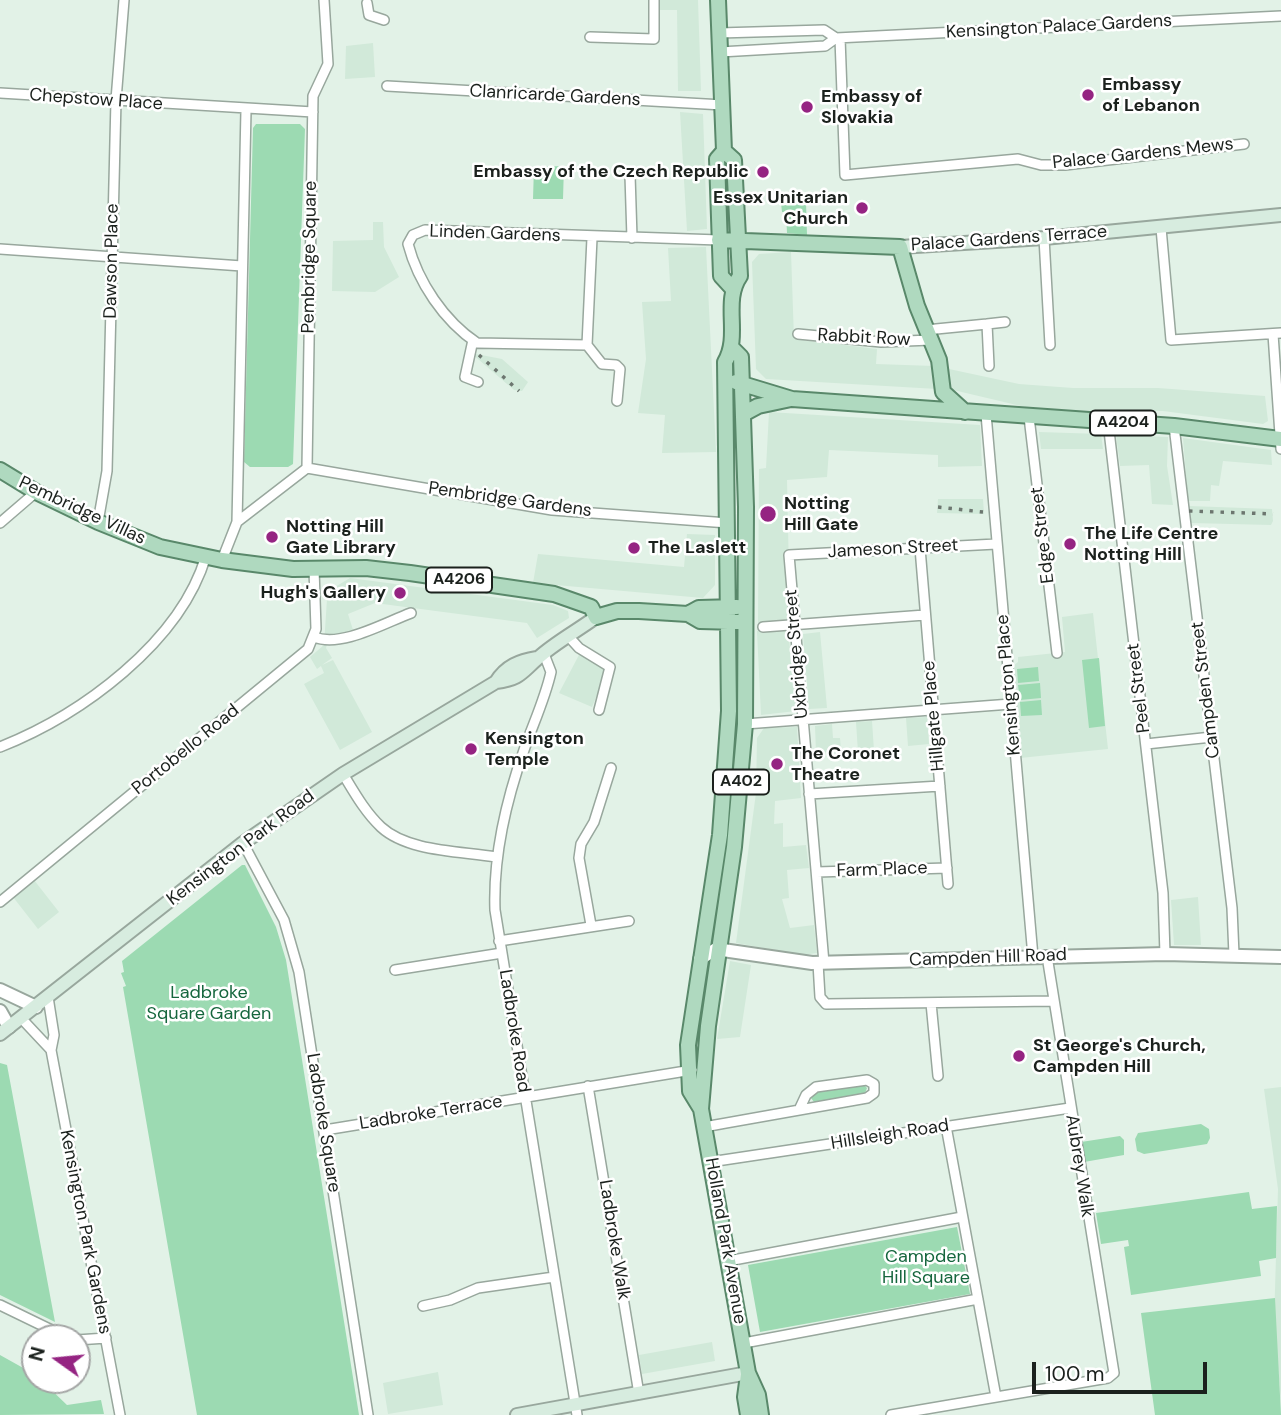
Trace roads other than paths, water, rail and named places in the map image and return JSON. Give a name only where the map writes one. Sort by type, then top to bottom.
[{"type":"main road","name":"A402","points":[[718,0],[724,151],[717,159],[719,240],[721,276],[732,288]]},
{"type":"main road","name":"A402","points":[[688,1070],[689,1027],[727,775],[729,523],[725,362],[733,349],[732,288],[740,276],[734,160],[724,151]]},
{"type":"main road","name":"Palace Gardens Terrace","points":[[719,240],[737,239],[796,246],[900,247],[1044,238],[1281,215]]},
{"type":"main road","points":[[900,247],[928,335],[939,360],[943,392],[965,412]]},
{"type":"main road","name":"A402","points":[[704,1068],[745,724],[745,413],[741,357],[733,349]]},
{"type":"main road","name":"A4204","points":[[726,377],[792,399],[1174,426],[1281,442]]},
{"type":"main road","points":[[915,407],[938,398],[943,392]]},
{"type":"main road","name":"A4204","points":[[745,413],[758,406],[792,399]]},
{"type":"main road","name":"Pembridge Villas","points":[[0,470],[36,492],[98,522],[160,547],[206,556]]},
{"type":"main road","name":"A4206","points":[[206,556],[314,569],[366,568],[554,594],[591,607],[596,617]]},
{"type":"main road","points":[[729,615],[747,607]]},
{"type":"main road","points":[[596,617],[617,611],[688,614],[699,608],[747,622]]},
{"type":"main road","name":"Kensington Park Road","points":[[5,1030],[243,843],[343,774],[496,682],[510,680],[526,673],[540,656],[596,617]]},
{"type":"main road","name":"Holland Park Avenue","points":[[704,1068],[701,1109],[744,1343],[748,1373],[745,1397],[748,1415]]},
{"type":"main road","name":"Holland Park Avenue","points":[[688,1070],[690,1091],[701,1109]]},
{"type":"main road","points":[[517,1415],[576,1410],[639,1394],[748,1373]]},
{"type":"main road","name":"Holland Park Avenue","points":[[748,1373],[758,1395],[761,1415]]},
{"type":"street","name":"Dawson Place","points":[[98,522],[107,471],[116,100],[124,0]]},
{"type":"street","name":"Pembridge Square","points":[[307,468],[313,96],[328,64],[324,0]]},
{"type":"street","points":[[590,37],[654,39],[654,0]]},
{"type":"street","points":[[367,2],[369,15],[384,20]]},
{"type":"street","name":"Kensington Palace Gardens","points":[[720,52],[825,46],[838,38],[1281,16]]},
{"type":"street","name":"Kensington Palace Gardens","points":[[719,33],[824,30],[838,38]]},
{"type":"street","name":"Palace Gardens Mews","points":[[838,38],[845,175],[1018,159],[1041,165],[1065,165],[1244,144]]},
{"type":"street","name":"Clanricarde Gardens","points":[[387,86],[723,105]]},
{"type":"street","name":"Chepstow Place","points":[[0,93],[246,110]]},
{"type":"street","points":[[222,560],[237,522],[246,110],[313,112]]},
{"type":"street","points":[[630,175],[632,238]]},
{"type":"street","points":[[1161,228],[1171,340],[1277,333],[1281,442]]},
{"type":"street","name":"Linden Gardens","points":[[473,340],[449,317],[421,279],[408,244],[413,235],[425,230],[592,238],[719,240]]},
{"type":"street","points":[[592,238],[587,345],[602,364],[616,365],[620,369],[617,401]]},
{"type":"street","points":[[1044,238],[1050,345]]},
{"type":"street","points":[[0,249],[242,266]]},
{"type":"street","name":"Rabbit Row","points":[[798,334],[881,342],[1005,322]]},
{"type":"street","points":[[987,324],[989,366]]},
{"type":"street","points":[[478,382],[465,377],[473,340],[493,344],[587,345]]},
{"type":"street","name":"Kensington Place","points":[[986,414],[1011,704],[1040,956]]},
{"type":"street","name":"Edge Street","points":[[1028,417],[1057,653]]},
{"type":"street","name":"Peel Street","points":[[1108,422],[1163,893],[1165,954]]},
{"type":"street","name":"Campden Street","points":[[1174,426],[1233,908],[1234,955]]},
{"type":"street","points":[[237,522],[307,468]]},
{"type":"street","name":"Pembridge Gardens","points":[[307,468],[552,510],[729,523]]},
{"type":"street","points":[[0,523],[36,492]]},
{"type":"street","name":"Jameson Street","points":[[789,555],[996,544]]},
{"type":"street","name":"Hillgate Place","points":[[920,548],[948,884]]},
{"type":"street","name":"Uxbridge Street","points":[[789,555],[817,872],[820,997],[826,1004],[931,1003]]},
{"type":"street","points":[[0,747],[44,729],[89,702],[132,666],[174,615],[206,556]]},
{"type":"street","points":[[314,569],[314,637],[327,642],[342,640],[411,613]]},
{"type":"street","points":[[764,627],[925,615]]},
{"type":"street","name":"Portobello Road","points":[[0,902],[259,691],[308,649],[314,637]]},
{"type":"street","points":[[569,637],[579,648],[610,667],[600,710]]},
{"type":"street","name":"Ladbroke Road","points":[[540,656],[550,667],[550,677],[512,786],[496,857],[495,909],[576,1410]]},
{"type":"street","points":[[745,724],[1011,704]]},
{"type":"street","points":[[1146,744],[1212,737]]},
{"type":"street","points":[[591,925],[579,858],[581,844],[594,822],[611,768]]},
{"type":"street","points":[[343,774],[368,813],[390,833],[411,842],[496,857]]},
{"type":"street","points":[[809,794],[940,786]]},
{"type":"street","name":"Ladbroke Square","points":[[243,843],[278,907],[299,972],[368,1415]]},
{"type":"street","name":"Farm Place","points":[[817,872],[947,868]]},
{"type":"street","points":[[499,941],[629,921]]},
{"type":"street","points":[[700,959],[709,951],[720,950]]},
{"type":"street","name":"Campden Hill Road","points":[[720,950],[821,963],[1165,954],[1281,957]]},
{"type":"street","points":[[395,970],[502,953]]},
{"type":"street","name":"Aubrey Walk","points":[[996,1397],[1112,1376],[1054,1001],[1040,956]]},
{"type":"street","points":[[0,990],[36,1007]]},
{"type":"street","name":"Kensington Park Gardens","points":[[48,997],[54,1035],[51,1049],[120,1415]]},
{"type":"street","points":[[938,1076],[931,1003],[1054,1001]]},
{"type":"street","points":[[0,1011],[5,1030]]},
{"type":"street","points":[[21,1018],[51,1049]]},
{"type":"street","name":"Ladbroke Terrace","points":[[324,1130],[704,1068]]},
{"type":"street","points":[[704,1127],[867,1098],[874,1093],[874,1084],[867,1080],[816,1087],[806,1095],[799,1110]]},
{"type":"street","name":"Ladbroke Walk","points":[[588,1086],[639,1394]]},
{"type":"street","name":"Hillsleigh Road","points":[[710,1163],[1070,1108]]},
{"type":"street","points":[[891,1415],[996,1397],[946,1126]]},
{"type":"street","points":[[728,1261],[962,1217]]},
{"type":"street","points":[[423,1306],[450,1300],[478,1288],[554,1277]]},
{"type":"street","points":[[744,1343],[978,1299]]},
{"type":"street","points":[[0,1305],[39,1324]]},
{"type":"street","points":[[91,1339],[106,1338]]},
{"type":"railway","points":[[479,355],[519,391]]},
{"type":"railway","points":[[938,507],[983,512]]},
{"type":"railway","points":[[1189,511],[1273,514]]},
{"type":"place","name":"Embassy of Lebanon","points":[[1088,95]]},
{"type":"place","name":"Embassy of Slovakia","points":[[807,107]]},
{"type":"place","name":"Embassy of the Czech Republic","points":[[763,172]]},
{"type":"place","name":"Essex Unitarian Church","points":[[862,208]]},
{"type":"place","name":"Notting Hill Gate","points":[[768,514]]},
{"type":"place","name":"Notting Hill Gate Library","points":[[272,537]]},
{"type":"place","name":"The Life Centre Notting Hill","points":[[1070,544]]},
{"type":"place","name":"The Laslett","points":[[634,548]]},
{"type":"place","name":"Hugh's Gallery","points":[[400,593]]},
{"type":"place","name":"Kensington Temple","points":[[471,749]]},
{"type":"place","name":"The Coronet Theatre","points":[[777,764]]},
{"type":"place","name":"St George's Church, Campden Hill","points":[[1019,1056]]},
{"type":"park label","name":"Ladbroke Square Garden","points":[[209,1003]]},
{"type":"park label","name":"Campden Hill Square","points":[[926,1267]]}]
